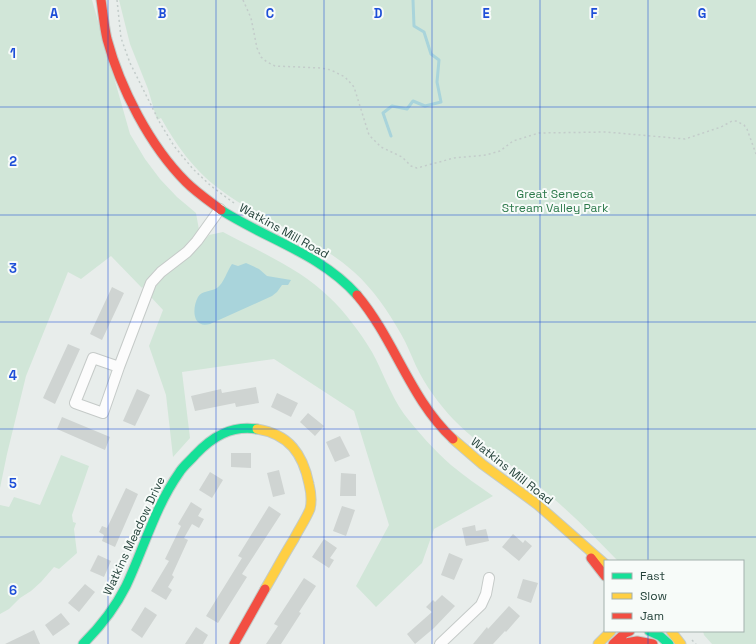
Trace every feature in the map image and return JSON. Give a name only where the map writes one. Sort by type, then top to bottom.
[{"type":"street","name":"Watkins Mill Road","points":[[101,0],[107,38],[112,56],[122,80],[150,134],[173,167],[185,181],[220,209],[296,250],[345,283],[367,307],[378,322],[413,389],[437,423],[454,441],[532,500],[580,544],[604,563]]},
{"type":"street","points":[[119,367],[94,358],[75,403],[102,413],[151,283],[161,272],[187,252],[198,241],[220,209]]},
{"type":"street","name":"Watkins Meadow Drive","points":[[83,644],[92,637],[105,621],[123,592],[156,512],[177,475],[204,445],[220,434],[231,430],[248,428],[261,430],[281,438],[297,452],[308,472],[311,493],[310,507],[304,521],[234,644]]},
{"type":"street","name":"Watkins Mill Road","points":[[580,544],[604,575]]},
{"type":"street","points":[[440,644],[481,605],[486,594],[489,578]]},
{"type":"street","points":[[598,644],[609,632]]},
{"type":"street","points":[[612,644],[628,632]]},
{"type":"street","points":[[651,632],[660,636],[669,644]]},
{"type":"street","points":[[672,632],[681,644]]},
{"type":"street","points":[[620,644],[639,641],[653,644]]},
{"type":"path","points":[[243,0],[251,18],[257,48],[261,57],[275,66],[321,68],[331,70],[345,77],[354,87],[369,136],[381,147],[402,156],[411,166],[417,168],[454,158],[486,155],[500,151],[513,141],[539,133],[606,132],[685,139],[721,127],[732,121],[736,121],[744,125],[747,129],[756,154]]},
{"type":"green space","points":[[0,0],[92,0],[130,134],[145,159],[160,179],[177,197],[196,213],[199,230],[183,248],[154,271],[142,288],[111,256],[81,279],[68,272],[26,376],[0,488]]},
{"type":"green space","name":"Great Seneca Stream Valley Park","points":[[119,0],[756,0],[756,644],[712,644],[703,632],[744,632],[744,560],[617,560],[553,498],[530,479],[481,444],[453,419],[428,387],[396,325],[374,293],[354,272],[322,248],[235,200],[209,181],[193,165],[179,147],[161,118],[157,120],[148,89],[130,44]]},
{"type":"green space","points":[[223,232],[292,269],[318,287],[329,297],[357,330],[372,352],[404,414],[432,447],[451,465],[493,496],[434,529],[422,563],[376,607],[356,586],[389,525],[354,411],[274,359],[182,372],[190,438],[173,457],[166,395],[149,346],[163,310],[150,296],[152,291],[166,274],[189,257],[209,235]]},
{"type":"green space","points":[[61,455],[89,466],[72,515],[73,522],[76,523],[74,529],[77,553],[59,569],[54,567],[31,591],[20,598],[9,609],[0,614],[0,505],[9,507],[14,497],[40,505]]},
{"type":"water","points":[[246,263],[259,269],[267,276],[291,280],[288,285],[282,285],[272,296],[210,324],[204,325],[197,321],[194,312],[198,297],[204,292],[217,288],[224,280],[232,264],[238,266]]},
{"type":"building","points":[[112,287],[124,293],[102,340],[90,334]]},
{"type":"building","points":[[68,344],[80,349],[55,404],[43,398]]},
{"type":"building","points":[[256,387],[259,403],[236,407],[235,403],[195,411],[191,396],[221,389],[222,393]]},
{"type":"building","points":[[137,389],[150,395],[135,426],[123,421]]},
{"type":"building","points":[[277,393],[298,403],[291,417],[271,407]]},
{"type":"building","points":[[308,413],[324,426],[315,436],[300,422]]},
{"type":"building","points":[[62,417],[110,437],[105,450],[57,429]]},
{"type":"building","points":[[340,436],[350,456],[335,462],[326,442]]},
{"type":"building","points":[[231,453],[251,453],[251,468],[231,467]]},
{"type":"building","points":[[279,470],[285,494],[273,497],[267,473]]},
{"type":"building","points":[[210,472],[223,480],[212,498],[199,490]]},
{"type":"building","points":[[341,473],[356,474],[356,496],[340,496]]},
{"type":"building","points":[[126,488],[138,494],[115,547],[102,541],[104,535],[99,532],[102,526],[107,528]]},
{"type":"building","points":[[191,502],[202,509],[198,516],[204,519],[199,528],[192,524],[184,538],[188,540],[172,575],[174,577],[168,587],[172,590],[166,600],[151,591],[169,561],[165,559],[181,526],[178,524]]},
{"type":"building","points":[[269,506],[281,514],[242,574],[247,577],[218,623],[206,616],[242,558],[238,556]]},
{"type":"building","points":[[342,506],[355,510],[346,536],[333,531]]},
{"type":"building","points":[[475,525],[476,531],[486,529],[489,541],[466,546],[462,528]]},
{"type":"building","points":[[513,534],[523,543],[525,540],[532,546],[519,561],[502,547]]},
{"type":"building","points":[[324,539],[337,548],[330,558],[334,560],[329,568],[312,557]]},
{"type":"building","points":[[449,553],[463,559],[454,580],[441,575]]},
{"type":"building","points":[[98,555],[111,561],[104,577],[90,571]]},
{"type":"building","points":[[304,578],[316,586],[299,612],[301,613],[281,644],[266,644],[278,626],[274,624]]},
{"type":"building","points":[[523,579],[538,583],[531,603],[517,598]]},
{"type":"building","points":[[85,584],[95,592],[79,612],[68,603]]},
{"type":"building","points":[[442,595],[455,606],[434,628],[415,644],[407,634],[432,612],[426,607],[433,600],[435,602]]},
{"type":"building","points":[[509,606],[520,616],[506,632],[505,631],[493,644],[473,644],[487,627],[488,629]]},
{"type":"building","points":[[145,607],[157,615],[142,638],[131,630]]},
{"type":"building","points":[[61,613],[70,624],[53,636],[45,625]]},
{"type":"building","points":[[196,627],[208,635],[203,644],[185,644]]},
{"type":"building","points":[[34,630],[40,644],[5,644]]},
{"type":"waterway","points":[[391,136],[383,113],[392,106],[407,109],[413,101],[425,106],[441,102],[437,82],[439,60],[431,54],[424,32],[414,26],[413,0]]},
{"type":"traffic: fast","points":[[221,210],[327,268],[357,295]]},
{"type":"traffic: fast","points":[[83,644],[107,616],[122,594],[163,500],[182,468],[201,449],[215,438],[230,431],[239,429],[257,429]]},
{"type":"traffic: fast","points":[[651,632],[660,636],[669,644]]},
{"type":"traffic: slow","points":[[257,429],[278,435],[293,447],[303,463],[311,496],[310,509],[307,516],[265,589]]},
{"type":"traffic: slow","points":[[453,439],[482,464],[538,505],[604,563]]},
{"type":"traffic: slow","points":[[598,644],[610,632]]},
{"type":"traffic: slow","points":[[672,632],[681,644]]},
{"type":"traffic: jam","points":[[101,0],[107,39],[113,58],[128,96],[138,115],[160,151],[173,168],[190,186],[221,210]]},
{"type":"traffic: jam","points":[[357,295],[382,331],[425,406],[453,439]]},
{"type":"traffic: jam","points":[[591,558],[604,575]]},
{"type":"traffic: jam","points":[[234,644],[265,589]]},
{"type":"traffic: jam","points":[[613,644],[628,632]]},
{"type":"traffic: jam","points":[[620,644],[637,641],[653,644]]}]
